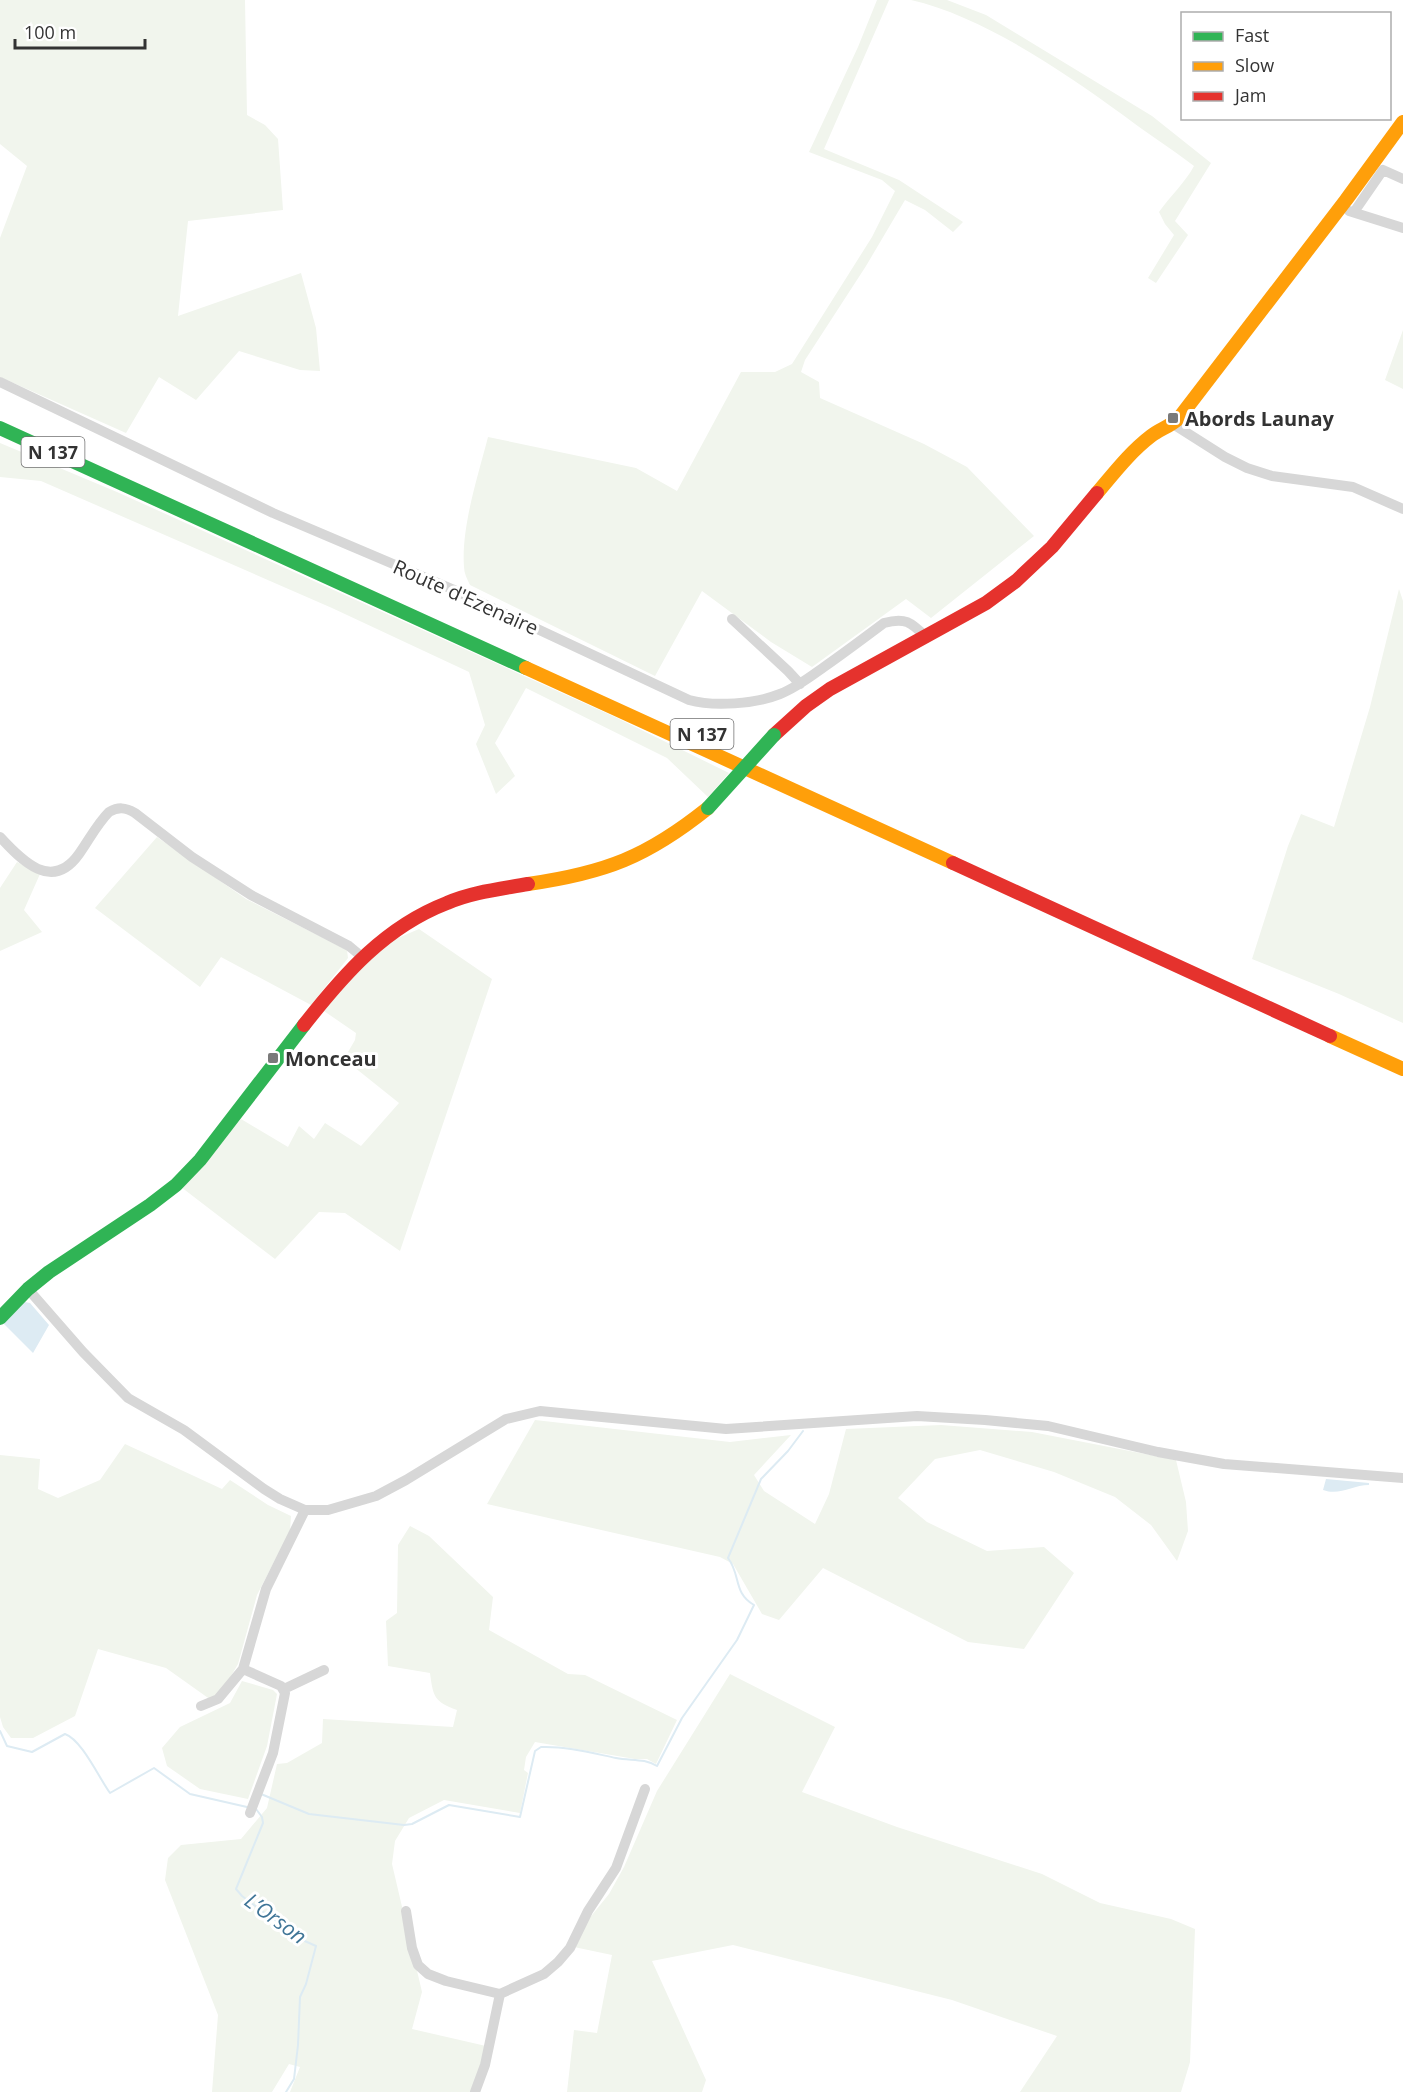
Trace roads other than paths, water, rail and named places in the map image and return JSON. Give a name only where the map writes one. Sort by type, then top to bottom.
[{"type":"main road","points":[[0,1318],[28,1289],[49,1272],[150,1205],[176,1185],[200,1160],[330,990],[362,956],[394,929],[450,901],[594,872],[620,863],[659,844],[682,830],[708,808],[774,735],[806,706],[830,689],[986,603],[1016,581],[1049,549],[1131,453],[1152,435],[1173,424],[1340,208],[1403,122]]},
{"type":"main road","name":"N 137","points":[[0,414],[1403,1055]]},
{"type":"main road","name":"N 137","points":[[0,428],[1403,1069]]},
{"type":"street","points":[[1354,212],[1383,170],[1403,179]]},
{"type":"street","points":[[1340,208],[1403,228]]},
{"type":"street","name":"Route d'Ezenaire","points":[[0,382],[273,513],[452,589],[688,700],[701,704],[757,700],[780,694],[800,684],[884,623],[898,619],[906,620],[926,636]]},
{"type":"street","points":[[1173,424],[1225,457],[1248,468],[1272,476],[1353,487],[1403,509]]},
{"type":"street","points":[[732,619],[800,684]]},
{"type":"street","points":[[0,837],[26,863],[40,870],[55,871],[68,866],[109,812],[117,808],[126,808],[192,857],[251,895],[349,946],[362,956]]},
{"type":"street","points":[[28,1289],[83,1352],[128,1398],[184,1430],[264,1490],[305,1510],[328,1510],[376,1496],[506,1419],[540,1411],[726,1429],[917,1416],[984,1420],[1048,1426],[1158,1452],[1224,1464],[1403,1478]]},
{"type":"street","points":[[201,1706],[219,1699],[243,1669],[266,1589],[305,1510]]},
{"type":"street","points":[[243,1669],[277,1683],[284,1689],[285,1699],[273,1753],[250,1813]]},
{"type":"street","points":[[284,1689],[324,1670]]},
{"type":"street","points":[[406,1911],[412,1948],[418,1965],[428,1974],[446,1981],[500,1994],[544,1974],[570,1948],[588,1911],[616,1868],[645,1789]]},
{"type":"street","points":[[475,2092],[485,2065],[500,1994]]},
{"type":"waterway","points":[[261,1794],[309,1814],[404,1825],[412,1824],[449,1805],[520,1817],[535,1751],[541,1747],[579,1750],[652,1763],[657,1766],[682,1718],[737,1640],[754,1605],[743,1595],[728,1558],[761,1479],[788,1451],[803,1431]]},
{"type":"waterway","name":"L’Orson","points":[[0,1731],[7,1746],[32,1752],[65,1734],[84,1751],[110,1793],[154,1768],[190,1794],[247,1807]]},
{"type":"waterway","name":"L’Orson","points":[[256,1809],[263,1823],[236,1889],[298,1938],[316,1946],[306,1984],[300,1997],[294,2079],[286,2092]]},
{"type":"place","name":"Abords Launay","points":[[1173,418]]},
{"type":"place","name":"Monceau","points":[[273,1058]]}]
